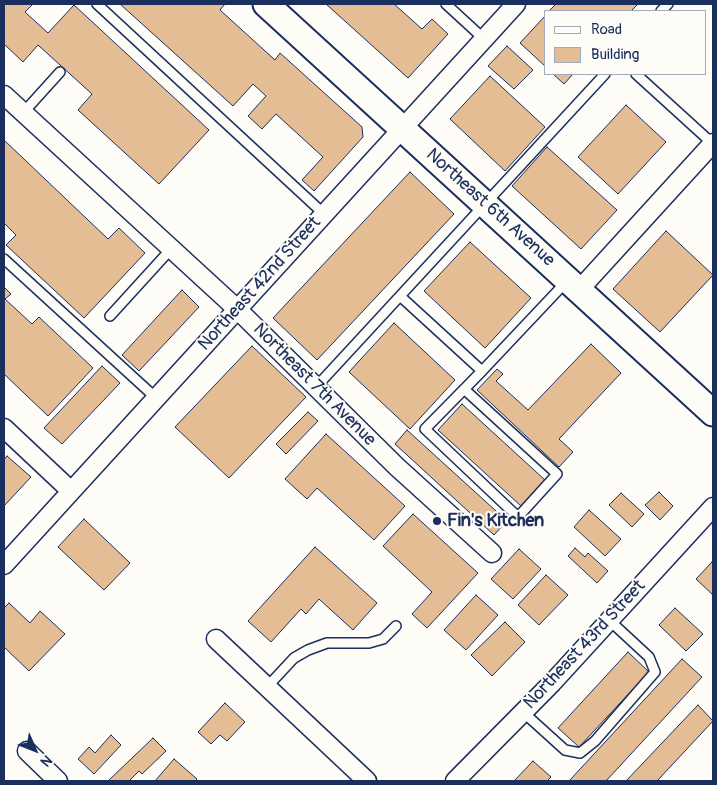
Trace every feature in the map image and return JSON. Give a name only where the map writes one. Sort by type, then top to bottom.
[{"type":"street","name":"Northeast 6th Avenue","points":[[266,4],[713,413]]},
{"type":"street","name":"Northeast 42nd Street","points":[[4,565],[516,4]]},
{"type":"street","name":"Northeast 7th Avenue","points":[[4,95],[237,309],[397,467],[492,553]]},
{"type":"street","points":[[574,285],[713,143]]},
{"type":"street","points":[[4,428],[71,491]]},
{"type":"street","name":"Northeast 43rd Street","points":[[455,781],[523,712],[713,507]]},
{"type":"street","points":[[216,639],[367,781]]},
{"type":"street","points":[[27,751],[58,781]]},
{"type":"lane","points":[[97,4],[324,214]]},
{"type":"lane","points":[[446,4],[484,39]]},
{"type":"lane","points":[[23,113],[60,72]]},
{"type":"lane","points":[[316,387],[605,75]]},
{"type":"lane","points":[[637,75],[713,143]]},
{"type":"lane","points":[[110,316],[171,249]]},
{"type":"lane","points":[[4,259],[156,398]]},
{"type":"lane","points":[[464,389],[557,474],[518,516],[425,429],[464,389],[482,371],[574,285]]},
{"type":"lane","points":[[400,296],[482,371]]},
{"type":"lane","points":[[523,712],[565,750],[580,753],[595,740],[655,672],[649,657],[609,620]]},
{"type":"lane","points":[[267,687],[294,658],[308,650],[328,644],[370,643],[383,639],[396,626]]},
{"type":"building","points":[[4,4],[33,4],[25,12],[48,33],[74,5],[209,130],[159,184],[78,110],[92,94],[38,45],[23,62],[4,44]]},
{"type":"building","points":[[120,4],[225,4],[220,10],[275,60],[280,53],[362,127],[363,137],[314,191],[302,180],[323,157],[276,114],[262,129],[248,116],[266,96],[253,84],[233,106]]},
{"type":"building","points":[[326,4],[394,4],[422,29],[432,19],[448,34],[408,78]]},
{"type":"building","points":[[556,4],[638,4],[632,10],[550,10]]},
{"type":"building","points":[[544,17],[544,65],[520,43]]},
{"type":"building","points":[[507,46],[533,70],[514,89],[488,66]]},
{"type":"building","points":[[554,75],[572,75],[564,84]]},
{"type":"building","points":[[490,76],[545,127],[505,171],[450,119]]},
{"type":"building","points":[[626,105],[666,142],[618,194],[578,157]]},
{"type":"building","points":[[4,140],[108,239],[119,228],[145,253],[84,318],[6,245],[16,235],[4,223]]},
{"type":"building","points":[[547,147],[617,210],[581,249],[512,186]]},
{"type":"building","points":[[410,172],[454,214],[317,360],[273,318]]},
{"type":"building","points":[[666,231],[713,275],[660,332],[613,289]]},
{"type":"building","points":[[470,242],[531,298],[485,348],[424,291]]},
{"type":"building","points":[[4,287],[11,294],[5,299],[32,324],[39,317],[93,368],[48,416],[4,374]]},
{"type":"building","points":[[182,290],[199,307],[139,371],[122,355]]},
{"type":"building","points":[[394,323],[455,380],[410,429],[349,372]]},
{"type":"building","points":[[591,344],[621,373],[559,439],[573,452],[559,467],[477,390],[497,369],[503,374],[496,381],[528,410]]},
{"type":"building","points":[[252,346],[306,397],[229,478],[175,427]]},
{"type":"building","points":[[102,366],[120,383],[62,444],[44,428]]},
{"type":"building","points":[[462,404],[545,480],[521,506],[438,430]]},
{"type":"building","points":[[308,412],[318,421],[286,454],[276,444]]},
{"type":"building","points":[[407,430],[507,521],[494,535],[395,444]]},
{"type":"building","points":[[326,434],[405,506],[374,540],[317,488],[307,499],[285,479]]},
{"type":"building","points":[[7,456],[31,477],[4,506],[4,460]]},
{"type":"building","points":[[659,492],[673,506],[660,520],[645,505]]},
{"type":"building","points":[[621,493],[644,514],[632,527],[609,505]]},
{"type":"building","points":[[589,510],[621,539],[605,556],[574,527]]},
{"type":"building","points":[[413,514],[478,573],[427,628],[412,614],[432,592],[383,546]]},
{"type":"building","points":[[84,519],[130,563],[104,590],[58,547]]},
{"type":"building","points":[[315,547],[377,603],[353,630],[319,599],[306,614],[301,609],[271,642],[248,621]]},
{"type":"building","points":[[575,548],[585,557],[588,553],[608,571],[597,583],[568,556]]},
{"type":"building","points":[[519,549],[541,569],[513,599],[491,579]]},
{"type":"building","points":[[713,563],[713,595],[696,579]]},
{"type":"building","points":[[546,575],[568,595],[539,625],[518,605]]},
{"type":"building","points":[[476,595],[498,615],[466,650],[444,630]]},
{"type":"building","points":[[9,603],[30,623],[40,611],[65,634],[29,671],[4,647],[4,608]]},
{"type":"building","points":[[675,608],[703,634],[686,651],[659,625]]},
{"type":"building","points":[[505,622],[525,642],[492,676],[471,655]]},
{"type":"building","points":[[628,652],[649,672],[579,747],[558,728]]},
{"type":"building","points":[[682,659],[702,677],[606,781],[569,781]]},
{"type":"building","points":[[225,703],[245,722],[227,741],[220,735],[211,744],[198,732]]},
{"type":"building","points":[[698,705],[713,721],[657,781],[626,781]]},
{"type":"building","points":[[111,735],[121,745],[94,774],[78,759],[89,747],[95,753]]},
{"type":"building","points":[[153,738],[166,751],[142,774],[139,771],[129,781],[108,781]]},
{"type":"building","points":[[174,759],[197,779],[195,781],[155,781]]},
{"type":"building","points":[[533,761],[551,777],[547,781],[514,781]]},
{"type":"place","name":"Fin's Kitchen","points":[[437,521]]}]
